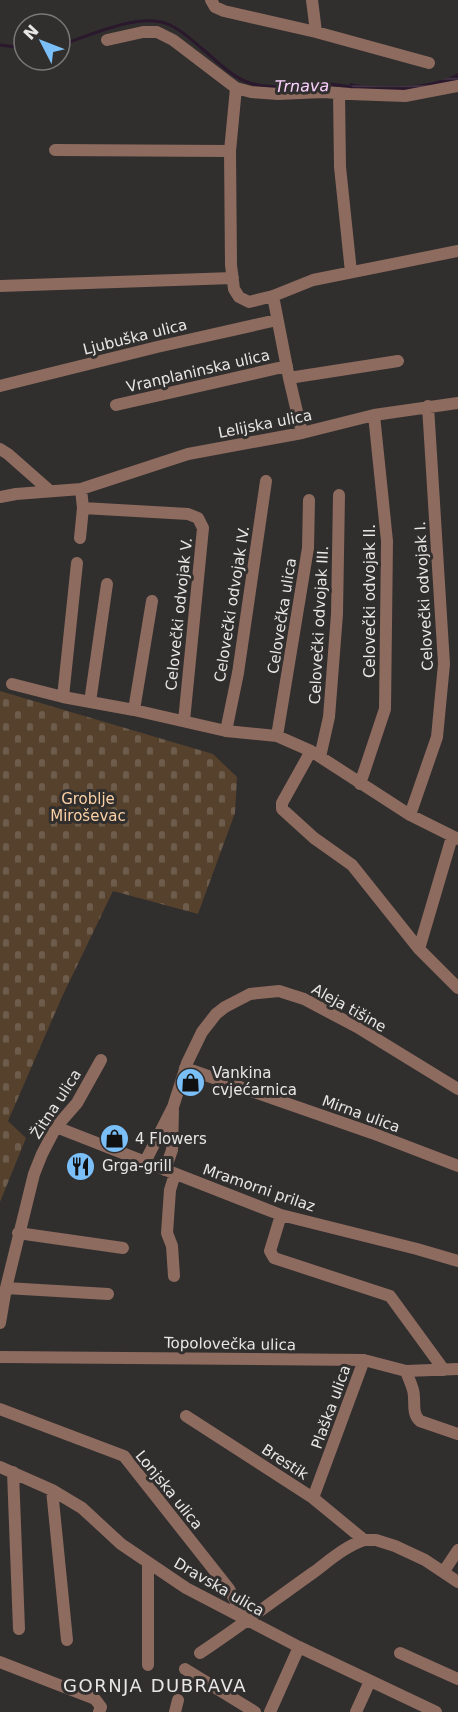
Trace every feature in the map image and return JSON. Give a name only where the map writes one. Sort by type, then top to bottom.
[{"type":"street","points":[[312,0],[316,32]]},
{"type":"street","points":[[213,3],[234,13],[316,32],[429,63]]},
{"type":"street","points":[[107,40],[143,32],[157,32],[174,40],[236,88],[250,92],[278,94],[323,92],[405,96],[458,86]]},
{"type":"street","points":[[236,88],[230,151],[233,278],[234,289],[239,297],[249,302],[273,296],[313,280],[458,252]]},
{"type":"street","points":[[339,93],[340,167],[351,272]]},
{"type":"street","points":[[55,150],[230,151]]},
{"type":"street","points":[[0,286],[233,278]]},
{"type":"street","name":"Vranplaninska ulica","points":[[273,296],[302,433]]},
{"type":"street","name":"Ljubuška ulica","points":[[0,386],[277,320]]},
{"type":"street","name":"Vranplaninska ulica","points":[[116,405],[288,372],[398,361]]},
{"type":"street","name":"Lelijska ulica","points":[[0,497],[81,489],[188,454],[302,433],[374,415],[458,403]]},
{"type":"street","name":"Celovečki odvojak I.","points":[[410,815],[437,736],[444,664],[428,406]]},
{"type":"street","name":"Celovečki odvojak II.","points":[[360,784],[385,709],[387,541],[374,415]]},
{"type":"street","points":[[0,449],[50,491]]},
{"type":"street","name":"Celovečki odvojak IV.","points":[[226,731],[238,673],[266,481]]},
{"type":"street","points":[[81,489],[83,508],[81,538]]},
{"type":"street","name":"Celovečki odvojak III.","points":[[339,495],[337,614],[329,717],[315,754],[282,802],[282,809],[314,838],[352,865],[419,949]]},
{"type":"street","name":"Celovečka ulica","points":[[277,736],[308,548],[309,500]]},
{"type":"street","name":"Celovečki odvojak V.","points":[[83,508],[188,514],[198,518],[203,528],[184,722]]},
{"type":"street","points":[[63,697],[77,563]]},
{"type":"street","points":[[90,702],[107,585]]},
{"type":"street","points":[[134,710],[152,601]]},
{"type":"street","points":[[12,684],[226,731],[277,736],[315,754],[410,815],[455,838],[419,949],[458,988]]},
{"type":"street","name":"Aleja tišine","points":[[145,1162],[173,1107],[185,1068],[201,1032],[216,1014],[250,994],[279,991],[304,999],[357,1027],[458,1089]]},
{"type":"street","name":"Žitna ulica","points":[[0,1323],[18,1233],[34,1174],[56,1127],[77,1103],[101,1060]]},
{"type":"street","name":"Mirna ulica","points":[[185,1068],[372,1133],[458,1166]]},
{"type":"street","name":"Aleja tišine","points":[[173,1107],[167,1233],[172,1246],[174,1276]]},
{"type":"street","name":"Mramorni prilaz","points":[[56,1127],[281,1215],[458,1261]]},
{"type":"street","points":[[281,1215],[270,1251],[274,1258],[390,1296],[444,1370]]},
{"type":"street","points":[[18,1233],[123,1248]]},
{"type":"street","points":[[6,1288],[108,1294]]},
{"type":"street","name":"Topolovečka ulica","points":[[0,1357],[364,1360],[406,1371],[458,1370]]},
{"type":"street","name":"Plaška ulica","points":[[313,1498],[364,1360]]},
{"type":"street","points":[[406,1371],[413,1390],[415,1402],[413,1411],[416,1418],[458,1434]]},
{"type":"street","name":"Lonjska ulica","points":[[0,1409],[124,1456],[229,1589],[246,1621]]},
{"type":"street","name":"Brestik","points":[[186,1416],[313,1498],[364,1540],[376,1540],[395,1546],[425,1560],[458,1582]]},
{"type":"street","name":"Dravska ulica","points":[[0,1467],[52,1490],[82,1508],[121,1544],[186,1588],[298,1647],[436,1712]]},
{"type":"street","points":[[13,1472],[19,1629]]},
{"type":"street","points":[[52,1490],[67,1640]]},
{"type":"street","points":[[200,1653],[355,1543],[364,1540]]},
{"type":"street","points":[[444,1571],[458,1550]]},
{"type":"street","points":[[148,1563],[148,1665]]},
{"type":"street","points":[[270,1712],[298,1647]]},
{"type":"street","points":[[400,1653],[458,1680]]},
{"type":"street","points":[[0,1662],[95,1699],[99,1707]]},
{"type":"street","points":[[185,1669],[255,1712]]},
{"type":"street","points":[[356,1712],[370,1681]]},
{"type":"green space","name":"Groblje Miroševac","points":[[0,691],[213,754],[237,777],[235,813],[198,914],[113,891],[62,997],[8,1121],[26,1138],[0,1202]]},
{"type":"shaded area","points":[[458,73],[458,81],[426,90],[348,91],[350,83],[405,86],[435,82]]},
{"type":"waterway","name":"Trnava","points":[[72,41],[115,26],[158,21],[182,32],[228,71],[247,82],[273,87],[315,83],[351,87]]},
{"type":"waterway","name":"Trnava","points":[[0,45],[12,46]]},
{"type":"place","name":"Vankina cvjećarnica","points":[[191,1082]]},
{"type":"place","name":"4 Flowers","points":[[114,1139]]},
{"type":"place","name":"Grga-grill","points":[[81,1166]]},
{"type":"district","name":"GORNJA DUBRAVA","points":[[155,1685]]}]
